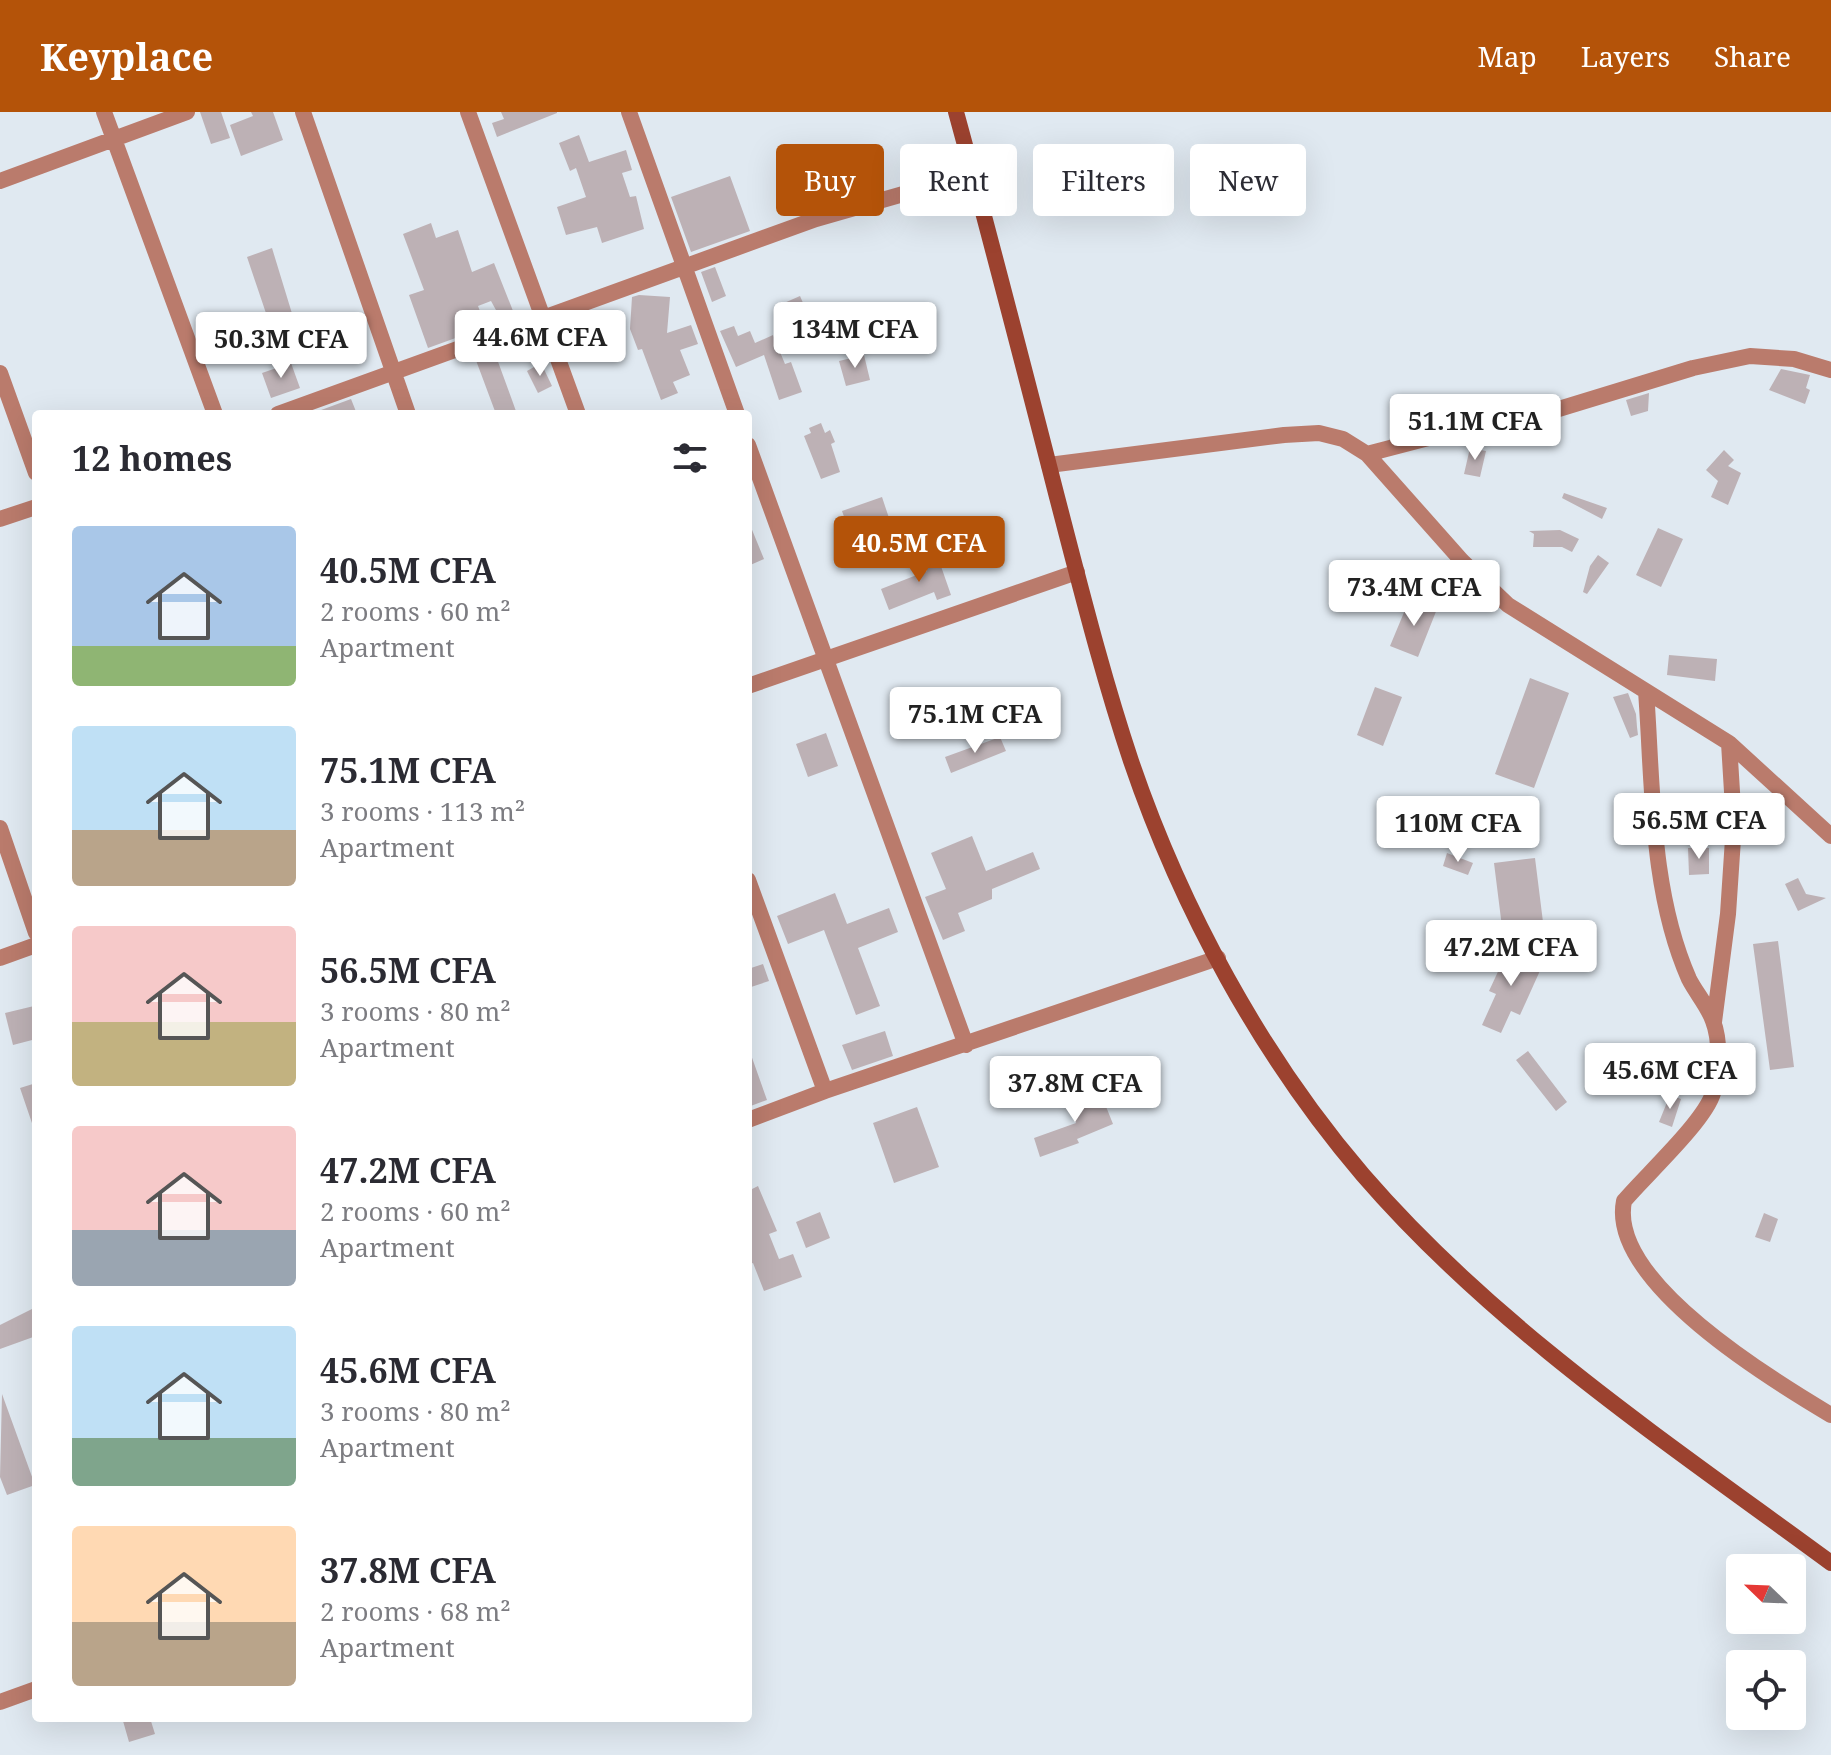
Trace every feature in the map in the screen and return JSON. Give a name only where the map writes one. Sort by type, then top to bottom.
[{"type":"main road","points":[[956,112],[965,144]]},
{"type":"main road","points":[[984,216],[1077,572],[1130,758],[1154,824],[1218,958],[1264,1038],[1303,1096],[1362,1173],[1425,1241],[1512,1322],[1603,1395],[1831,1563]]},
{"type":"street","points":[[104,112],[214,410]]},
{"type":"street","points":[[0,181],[187,112]]},
{"type":"street","points":[[303,112],[407,410]]},
{"type":"street","points":[[468,112],[577,410]]},
{"type":"street","points":[[629,112],[736,410]]},
{"type":"street","points":[[289,410],[816,219],[900,195]]},
{"type":"street","points":[[1367,454],[1436,436],[1473,433],[1693,368],[1750,356],[1794,359],[1831,370]]},
{"type":"street","points":[[0,373],[32,462]]},
{"type":"street","points":[[1049,465],[1319,433],[1343,439],[1367,454],[1462,561],[1508,605],[1729,743],[1831,836]]},
{"type":"street","points":[[752,456],[966,1045]]},
{"type":"street","points":[[0,519],[32,508]]},
{"type":"street","points":[[752,685],[1077,572]]},
{"type":"street","points":[[1646,691],[1654,811],[1665,902],[1689,978],[1714,1022]]},
{"type":"street","points":[[1729,743],[1734,824],[1728,914],[1714,1022],[1718,1071],[1712,1098],[1624,1201],[1624,1230],[1640,1261],[1717,1342],[1831,1415]]},
{"type":"street","points":[[0,828],[32,921]]},
{"type":"street","points":[[752,891],[825,1091]]},
{"type":"street","points":[[0,958],[32,946]]},
{"type":"street","points":[[752,1118],[1218,958]]},
{"type":"street","points":[[0,1702],[32,1690]]},
{"type":"building","points":[[200,112],[221,112],[230,138],[211,144]]},
{"type":"building","points":[[251,112],[273,112],[283,140],[241,156],[230,125],[253,116]]},
{"type":"building","points":[[501,112],[557,113],[497,137],[492,123],[504,119]]},
{"type":"building","points":[[579,135],[589,162],[626,150],[632,170],[622,173],[630,197],[636,196],[644,229],[602,243],[597,227],[566,235],[557,207],[586,197],[576,168],[570,171],[559,143]]},
{"type":"building","points":[[730,176],[750,231],[691,252],[671,197]]},
{"type":"building","points":[[431,223],[436,238],[458,230],[472,272],[494,263],[515,316],[502,321],[491,301],[478,306],[486,327],[428,348],[409,295],[424,290],[403,234]]},
{"type":"building","points":[[272,248],[294,320],[271,328],[247,257]]},
{"type":"building","points":[[715,267],[726,296],[712,302],[701,272]]},
{"type":"building","points":[[800,296],[810,319],[785,330],[775,307]]},
{"type":"building","points":[[632,297],[670,297],[667,333],[691,325],[698,344],[680,350],[690,375],[673,382],[678,393],[661,400],[642,349],[638,350],[630,329]]},
{"type":"building","points":[[734,326],[738,336],[750,331],[755,343],[773,335],[785,364],[791,362],[802,392],[779,400],[764,355],[736,367],[720,331]]},
{"type":"building","points":[[493,348],[516,410],[495,410],[474,355]]},
{"type":"building","points":[[864,355],[870,380],[846,386],[839,361]]},
{"type":"building","points":[[291,363],[300,388],[271,398],[262,373]]},
{"type":"building","points":[[541,363],[552,386],[538,393],[527,371]]},
{"type":"building","points":[[1781,369],[1810,375],[1806,388],[1810,390],[1805,404],[1769,390]]},
{"type":"building","points":[[1649,393],[1648,411],[1631,416],[1626,400]]},
{"type":"building","points":[[351,399],[355,410],[321,410]]},
{"type":"building","points":[[821,423],[825,433],[830,430],[835,442],[831,444],[840,472],[821,479],[804,436],[811,433],[809,428]]},
{"type":"building","points":[[1470,448],[1486,451],[1480,477],[1464,474]]},
{"type":"building","points":[[1724,450],[1734,460],[1728,466],[1741,473],[1728,505],[1711,497],[1718,481],[1706,470]]},
{"type":"building","points":[[1564,493],[1607,508],[1602,519],[1562,498]]},
{"type":"building","points":[[882,497],[897,542],[858,556],[842,511]]},
{"type":"building","points":[[1658,528],[1683,539],[1661,587],[1636,575]]},
{"type":"building","points":[[752,530],[764,559],[752,564]]},
{"type":"building","points":[[1560,530],[1579,539],[1572,552],[1562,547],[1533,547],[1534,534],[1529,531]]},
{"type":"building","points":[[935,549],[951,595],[937,600],[934,592],[889,610],[881,589],[927,571],[922,553]]},
{"type":"building","points":[[1598,555],[1609,563],[1587,594],[1583,592],[1590,566]]},
{"type":"building","points":[[1410,598],[1437,609],[1418,657],[1390,646]]},
{"type":"building","points":[[1669,655],[1717,659],[1715,681],[1667,675]]},
{"type":"building","points":[[1530,678],[1569,693],[1534,788],[1495,774]]},
{"type":"building","points":[[1375,687],[1402,697],[1383,746],[1357,735]]},
{"type":"building","points":[[1628,693],[1636,714],[1638,735],[1630,738],[1613,697]]},
{"type":"building","points":[[826,733],[838,766],[808,777],[796,744]]},
{"type":"building","points":[[1000,737],[1006,751],[951,773],[945,757]]},
{"type":"building","points":[[972,836],[986,871],[1033,852],[1040,869],[992,889],[992,899],[958,913],[965,931],[943,940],[925,897],[946,889],[931,853]]},
{"type":"building","points":[[1688,848],[1709,848],[1709,874],[1689,875]]},
{"type":"building","points":[[1447,853],[1473,863],[1468,875],[1443,866]]},
{"type":"building","points":[[1535,858],[1545,938],[1504,943],[1494,863]]},
{"type":"building","points":[[1798,878],[1806,894],[1826,898],[1798,911],[1785,884]]},
{"type":"building","points":[[835,893],[847,924],[889,908],[898,932],[858,948],[880,1006],[856,1015],[824,930],[788,944],[777,916]]},
{"type":"building","points":[[1778,941],[1794,1067],[1770,1070],[1753,944]]},
{"type":"building","points":[[1509,948],[1543,964],[1520,1015],[1511,1011],[1501,1033],[1482,1025],[1496,994],[1489,991]]},
{"type":"building","points":[[763,964],[769,981],[752,987],[752,968]]},
{"type":"building","points":[[32,1006],[32,1040],[13,1045],[5,1013]]},
{"type":"building","points":[[885,1031],[893,1056],[852,1070],[842,1045]]},
{"type":"building","points":[[1528,1051],[1567,1102],[1556,1111],[1516,1060]]},
{"type":"building","points":[[752,1058],[767,1100],[752,1106]]},
{"type":"building","points":[[32,1084],[32,1123],[20,1088]]},
{"type":"building","points":[[1078,1087],[1086,1107],[1103,1099],[1113,1124],[1077,1139],[1079,1143],[1040,1157],[1034,1138],[1076,1123],[1063,1093]]},
{"type":"building","points":[[1670,1095],[1681,1099],[1672,1127],[1659,1122]]},
{"type":"building","points":[[917,1107],[939,1167],[894,1183],[873,1123]]},
{"type":"building","points":[[758,1186],[777,1231],[769,1234],[779,1259],[793,1254],[802,1277],[764,1291],[752,1263],[752,1189]]},
{"type":"building","points":[[820,1212],[830,1238],[806,1248],[796,1222]]},
{"type":"building","points":[[1764,1213],[1778,1219],[1770,1242],[1755,1237]]},
{"type":"building","points":[[32,1309],[32,1337],[0,1349],[0,1325]]},
{"type":"building","points":[[2,1394],[32,1477],[32,1486],[7,1495],[0,1477]]},
{"type":"building","points":[[123,1722],[151,1722],[155,1734],[129,1742]]}]
